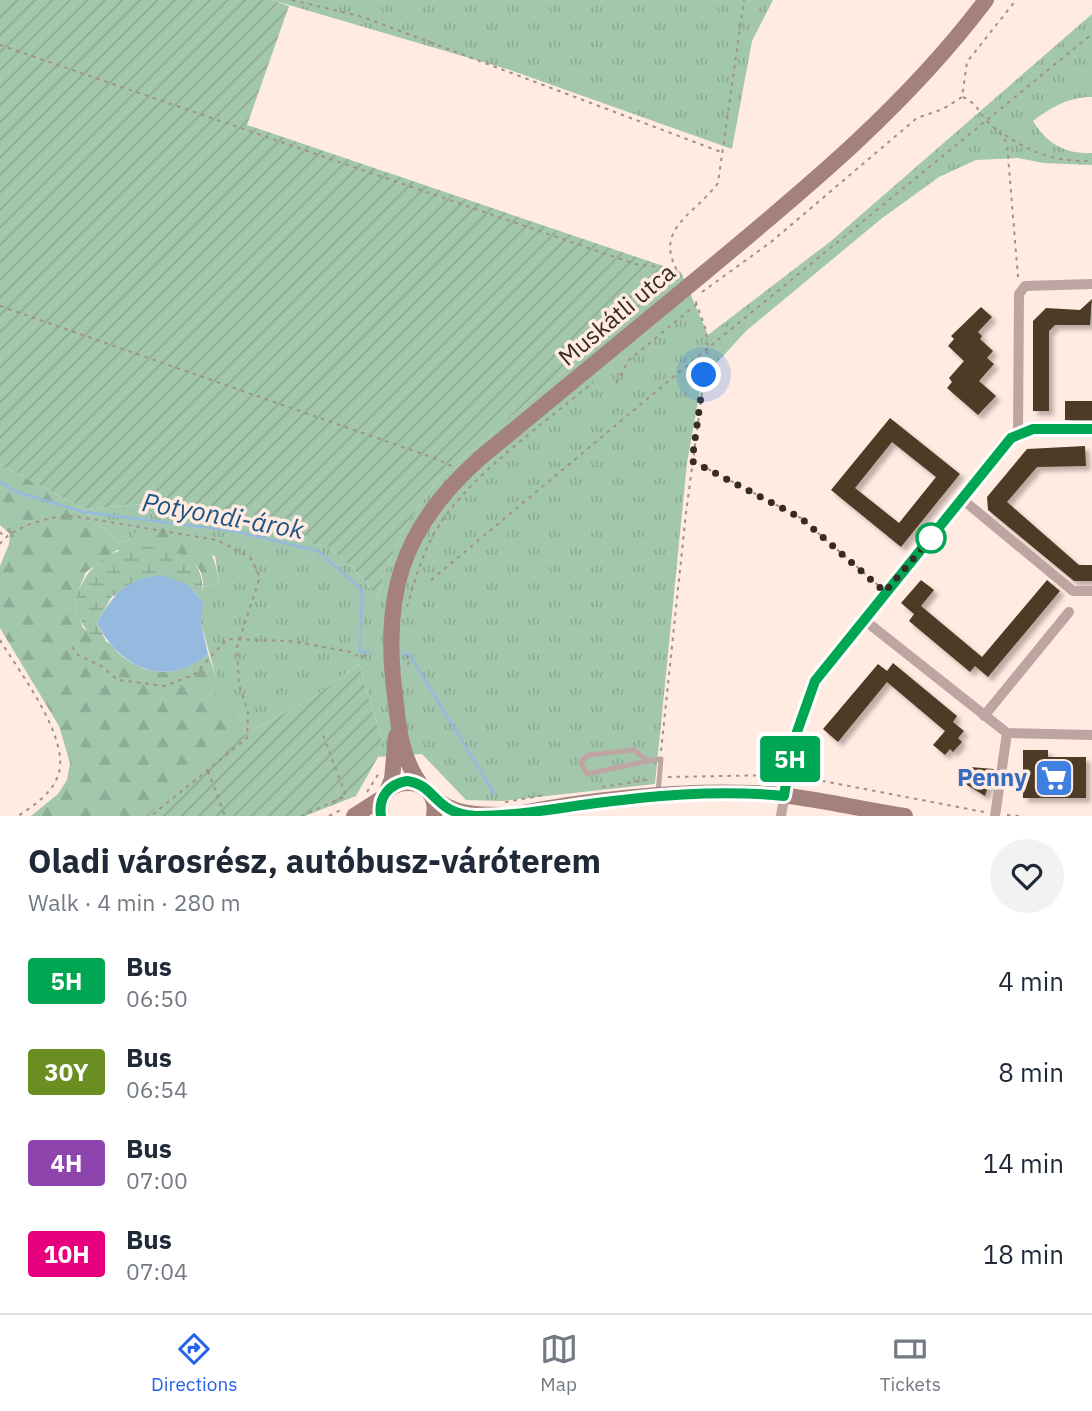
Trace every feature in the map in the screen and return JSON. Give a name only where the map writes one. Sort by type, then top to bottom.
[{"type":"main road","name":"Muskátli utca","points":[[426,791],[408,765],[398,719],[390,648],[396,582],[413,538],[426,516],[461,475],[820,177],[921,79],[986,0]]},
{"type":"main road","name":"Muskátli utca","points":[[381,816],[392,769],[398,719]]},
{"type":"main road","points":[[351,811],[384,795],[402,782],[426,791],[449,811],[472,816],[509,816],[705,792],[784,796],[905,816]]},
{"type":"main road","points":[[426,791],[434,816]]},
{"type":"street","points":[[1018,433],[1018,294],[1025,286],[1092,284]]},
{"type":"street","points":[[781,816],[792,746],[806,701],[815,681],[863,619],[1018,433],[1033,429],[1092,429]]},
{"type":"street","points":[[962,499],[1073,591],[1092,592]]},
{"type":"street","points":[[984,716],[1069,612]]},
{"type":"street","points":[[863,619],[1007,733],[1092,735]]},
{"type":"street","points":[[995,816],[1007,733]]},
{"type":"lane","points":[[648,761],[634,750],[588,755],[581,762],[587,774],[661,760],[658,796]]},
{"type":"path","points":[[292,0],[363,17],[722,152]]},
{"type":"path","points":[[0,45],[635,264],[676,269],[670,239],[674,227],[706,200],[718,183],[744,0]]},
{"type":"path","points":[[661,760],[692,461],[708,348],[698,304],[694,298],[771,242],[916,118],[943,109],[962,97],[967,62],[1016,0]]},
{"type":"path","points":[[431,580],[708,348],[1092,34]]},
{"type":"path","points":[[962,97],[977,103],[987,122],[1019,147],[1067,162],[1092,162]]},
{"type":"path","points":[[1003,134],[1009,156],[1015,272],[1025,286]]},
{"type":"path","points":[[616,383],[629,360],[698,304]]},
{"type":"path","points":[[0,306],[434,457],[450,464],[461,475]]},
{"type":"path","points":[[406,610],[433,534],[452,507],[483,476],[595,380]]},
{"type":"path","points":[[692,461],[801,518],[885,592]]},
{"type":"path","points":[[0,544],[4,538],[49,519],[73,516],[217,540],[250,557],[260,577],[258,593],[238,638],[239,684],[250,726],[247,738],[151,816]]},
{"type":"path","points":[[0,532],[4,538]]},
{"type":"path","points":[[72,647],[78,655],[101,666],[118,680],[165,686],[195,674],[228,639],[290,641],[351,652],[357,657],[368,653]]},
{"type":"path","points":[[0,640],[52,726],[61,761],[58,777],[50,790],[18,816]]},
{"type":"path","points":[[404,655],[408,656],[410,661],[406,667]]},
{"type":"path","points":[[301,816],[346,796],[323,735]]},
{"type":"path","points":[[366,794],[378,773],[392,769]]},
{"type":"path","points":[[208,770],[225,816]]},
{"type":"path","points":[[329,816],[351,811]]},
{"type":"green space","points":[[0,0],[272,0],[289,6],[247,125],[681,272],[438,479],[405,527],[386,568],[378,598],[354,569],[329,548],[287,537],[267,526],[175,514],[144,504],[84,509],[0,464]]},
{"type":"green space","points":[[272,0],[773,0],[752,41],[732,149],[510,70]]},
{"type":"green space","points":[[1092,14],[1092,97],[1061,104],[1033,121],[1044,136],[1058,146],[1073,152],[1092,153],[1092,165],[1043,163],[1018,158],[976,160],[939,177],[881,219],[746,331],[702,379],[687,463],[655,784],[502,801],[466,800],[422,754],[378,757],[382,741],[359,664],[312,698],[245,734],[244,720],[216,693],[216,677],[201,623],[203,587],[219,582],[215,556],[131,539],[118,543],[84,509],[144,504],[175,514],[267,526],[287,537],[329,548],[354,569],[378,598],[386,568],[405,527],[438,479],[681,272],[708,335],[831,241]]},
{"type":"green space","points":[[0,464],[84,509],[118,543],[131,539],[143,522],[173,528],[185,531],[204,543],[216,565],[219,582],[203,587],[201,573],[195,564],[185,558],[158,552],[117,550],[86,572],[74,601],[83,628],[109,643],[123,657],[145,669],[167,672],[178,670],[208,654],[216,677],[216,693],[244,720],[245,734],[235,745],[145,816],[31,816],[58,794],[67,780],[70,763],[59,726],[0,628],[0,566],[10,534],[0,525]]},
{"type":"green space","points":[[137,544],[178,553],[195,563],[203,585],[203,602],[188,585],[112,596],[97,623],[106,641],[99,639],[84,626],[74,601],[97,563]]},
{"type":"green space","points":[[359,664],[382,741],[378,757],[356,796],[305,816],[145,816],[245,734],[312,698]]},
{"type":"water","points":[[162,575],[188,585],[203,602],[201,623],[208,654],[192,665],[160,672],[145,669],[118,652],[97,623],[109,603],[122,589],[139,580]]},
{"type":"building","points":[[1092,299],[1090,325],[1055,325],[1049,331],[1049,411],[1033,411],[1033,321],[1046,308],[1080,310]]},
{"type":"building","points":[[981,307],[992,317],[978,332],[982,336],[980,339],[993,351],[987,358],[994,364],[979,381],[996,396],[978,415],[947,388],[952,382],[949,378],[964,361],[948,346],[954,339],[951,336]]},
{"type":"building","points":[[1065,401],[1092,401],[1092,420],[1065,420]]},
{"type":"building","points":[[890,418],[960,474],[901,547],[831,490]],"holes":[[[892,442],[936,477],[899,523],[855,488]]]},
{"type":"building","points":[[1085,446],[1086,466],[1037,467],[1007,502],[1079,565],[1092,565],[1092,581],[1074,581],[988,510],[987,497],[1027,449]]},
{"type":"building","points":[[921,580],[934,590],[921,606],[982,657],[1047,580],[1060,591],[988,677],[975,666],[970,672],[909,621],[914,614],[901,603]]},
{"type":"building","points":[[893,663],[957,716],[953,722],[964,731],[958,738],[962,742],[953,752],[950,749],[945,755],[933,745],[945,731],[887,682],[838,742],[823,729],[878,664],[887,671]]},
{"type":"building","name":"Penny","points":[[1023,750],[1048,750],[1048,757],[1086,757],[1086,798],[1023,798]]},
{"type":"building","points":[[970,767],[994,769],[992,785],[989,784],[985,796],[967,785],[964,778]]},
{"type":"waterway","name":"Potyondi-árok","points":[[0,482],[17,492],[84,512],[234,531],[318,551],[362,590],[360,652],[368,652]]},
{"type":"waterway","name":"Potyondi-árok","points":[[403,654],[409,654],[494,793]]},
{"type":"bus line","name":"5H","points":[[381,816],[380,803],[384,794],[394,785],[407,781],[425,788],[440,806],[449,811],[472,816],[510,816],[626,799],[705,792],[784,796],[792,746],[815,681],[1011,438],[1033,429],[1092,429]]},
{"type":"place","name":"Penny","points":[[1054,778]]},
{"type":"route","points":[[704,375],[692,461],[801,518],[885,592],[931,538]]}]
